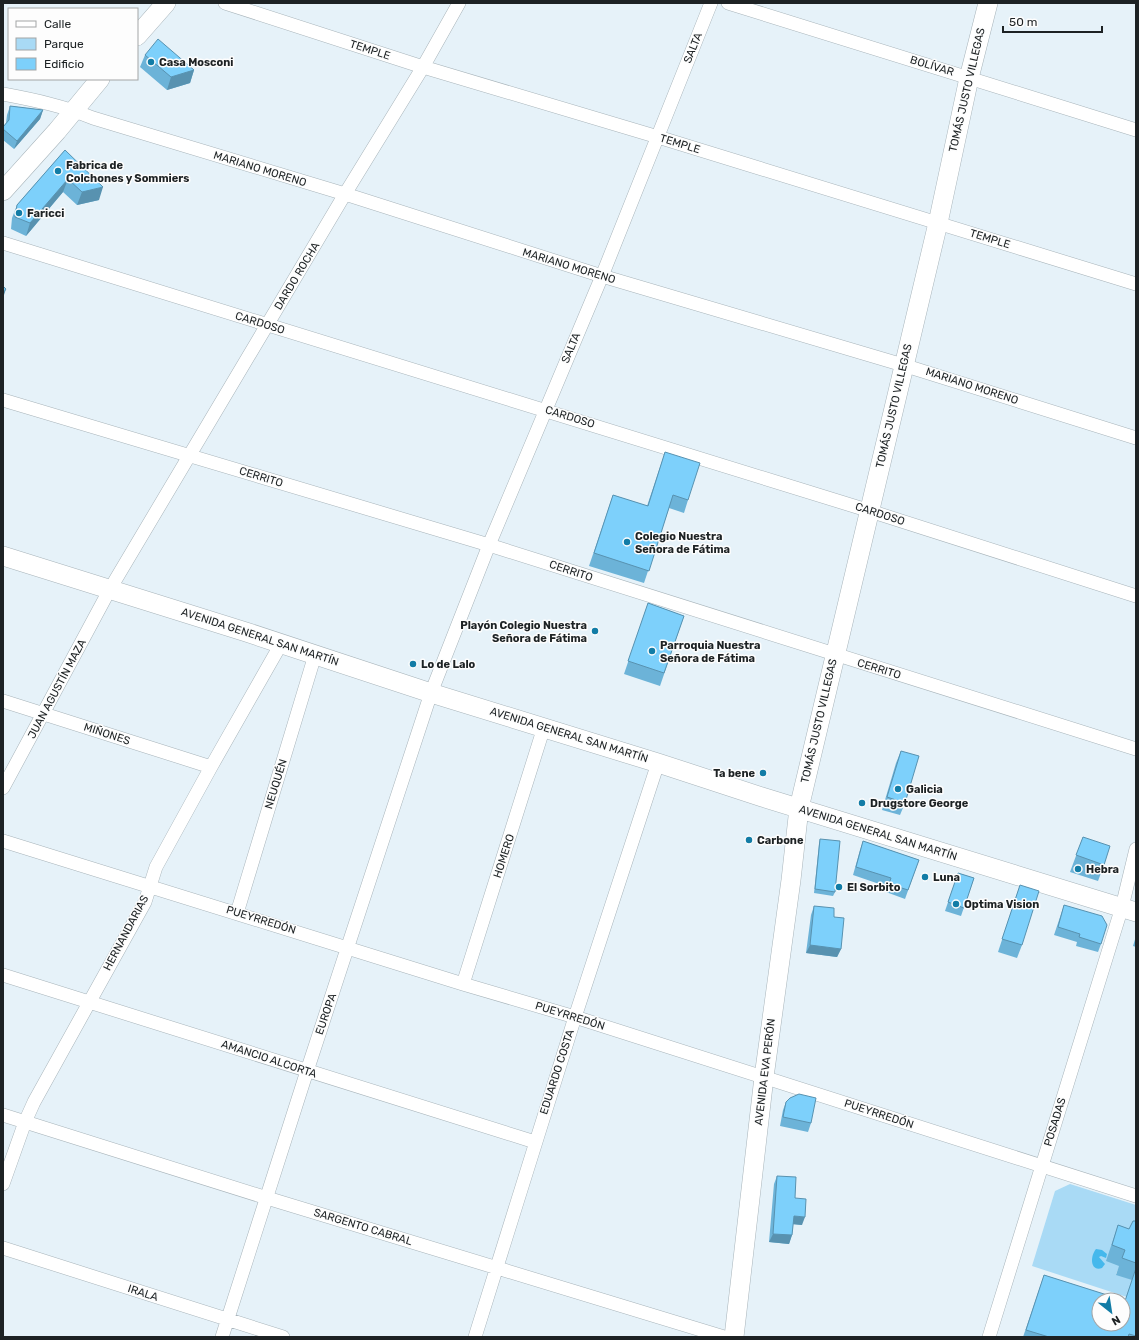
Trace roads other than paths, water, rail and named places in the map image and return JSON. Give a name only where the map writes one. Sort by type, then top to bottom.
[{"type":"main road","points":[[138,35],[166,3]]},
{"type":"main road","name":"TOMÁS JUSTO VILLEGAS","points":[[799,808],[903,365],[938,223],[988,3]]},
{"type":"main road","points":[[3,191],[57,131],[99,80]]},
{"type":"main road","name":"AVENIDA GENERAL SAN MARTÍN","points":[[3,556],[799,808],[1129,909]]},
{"type":"main road","name":"AVENIDA EVA PERÓN","points":[[734,1337],[764,1077],[790,888],[799,808]]},
{"type":"street","name":"TEMPLE","points":[[225,3],[423,67],[658,137],[1136,284]]},
{"type":"street","name":"DARDO ROCHA","points":[[110,589],[345,194],[423,67],[459,3]]},
{"type":"street","name":"SALTA","points":[[431,692],[489,545],[602,276],[711,3]]},
{"type":"street","name":"BOLÍVAR","points":[[728,3],[1136,130]]},
{"type":"street","name":"MARIANO MORENO","points":[[3,94],[50,103],[74,110],[93,118],[345,194],[602,276],[903,365],[1136,438]]},
{"type":"street","name":"CARDOSO","points":[[3,244],[870,510],[1136,596]]},
{"type":"street","name":"CERRITO","points":[[3,400],[489,545],[1136,749]]},
{"type":"street","name":"JUAN AGUSTÍN MAZA","points":[[3,788],[110,589]]},
{"type":"street","name":"HERNANDARIAS","points":[[3,1184],[25,1122],[89,1002],[145,902],[156,867],[281,644]]},
{"type":"street","name":"NEUQUÉN","points":[[237,913],[314,655]]},
{"type":"street","name":"EUROPA","points":[[222,1337],[431,692]]},
{"type":"street","name":"MIÑONES","points":[[3,701],[211,767]]},
{"type":"street","name":"HOMERO","points":[[463,984],[544,727]]},
{"type":"street","name":"EDUARDO COSTA","points":[[475,1337],[535,1142],[658,763]]},
{"type":"street","name":"PUEYRREDÓN","points":[[3,840],[463,984],[575,1017],[1136,1196]]},
{"type":"street","name":"POSADAS","points":[[989,1337],[1042,1166],[1129,909],[1136,849]]},
{"type":"street","name":"AMANCIO ALCORTA","points":[[3,975],[535,1142]]},
{"type":"street","name":"SARGENTO CABRAL","points":[[3,1115],[267,1198],[724,1337]]},
{"type":"street","name":"IRALA","points":[[3,1248],[282,1337]]},
{"type":"water","points":[[1096,1249],[1102,1250],[1107,1254],[1106,1258],[1101,1256],[1099,1257],[1105,1264],[1102,1268],[1098,1269],[1093,1266],[1092,1263],[1093,1255]]},
{"type":"place","name":"Casa Mosconi","points":[[151,62]]},
{"type":"place","name":"Fabrica de Colchones y Sommiers","points":[[58,171]]},
{"type":"place","name":"Faricci","points":[[19,213]]},
{"type":"place","name":"Colegio Nuestra Señora de Fátima","points":[[627,542]]},
{"type":"place","name":"Playón Colegio Nuestra Señora de Fátima","points":[[595,631]]},
{"type":"place","name":"Parroquia Nuestra Señora de Fátima","points":[[652,651]]},
{"type":"place","name":"Lo de Lalo","points":[[413,664]]},
{"type":"place","name":"Ta bene","points":[[763,773]]},
{"type":"place","name":"Galicia","points":[[898,789]]},
{"type":"place","name":"Drugstore George","points":[[862,803]]},
{"type":"place","name":"Carbone","points":[[749,840]]},
{"type":"place","name":"Hebra","points":[[1078,869]]},
{"type":"place","name":"Luna","points":[[925,877]]},
{"type":"place","name":"El Sorbito","points":[[839,887]]},
{"type":"place","name":"Optima Vision","points":[[956,904]]}]
